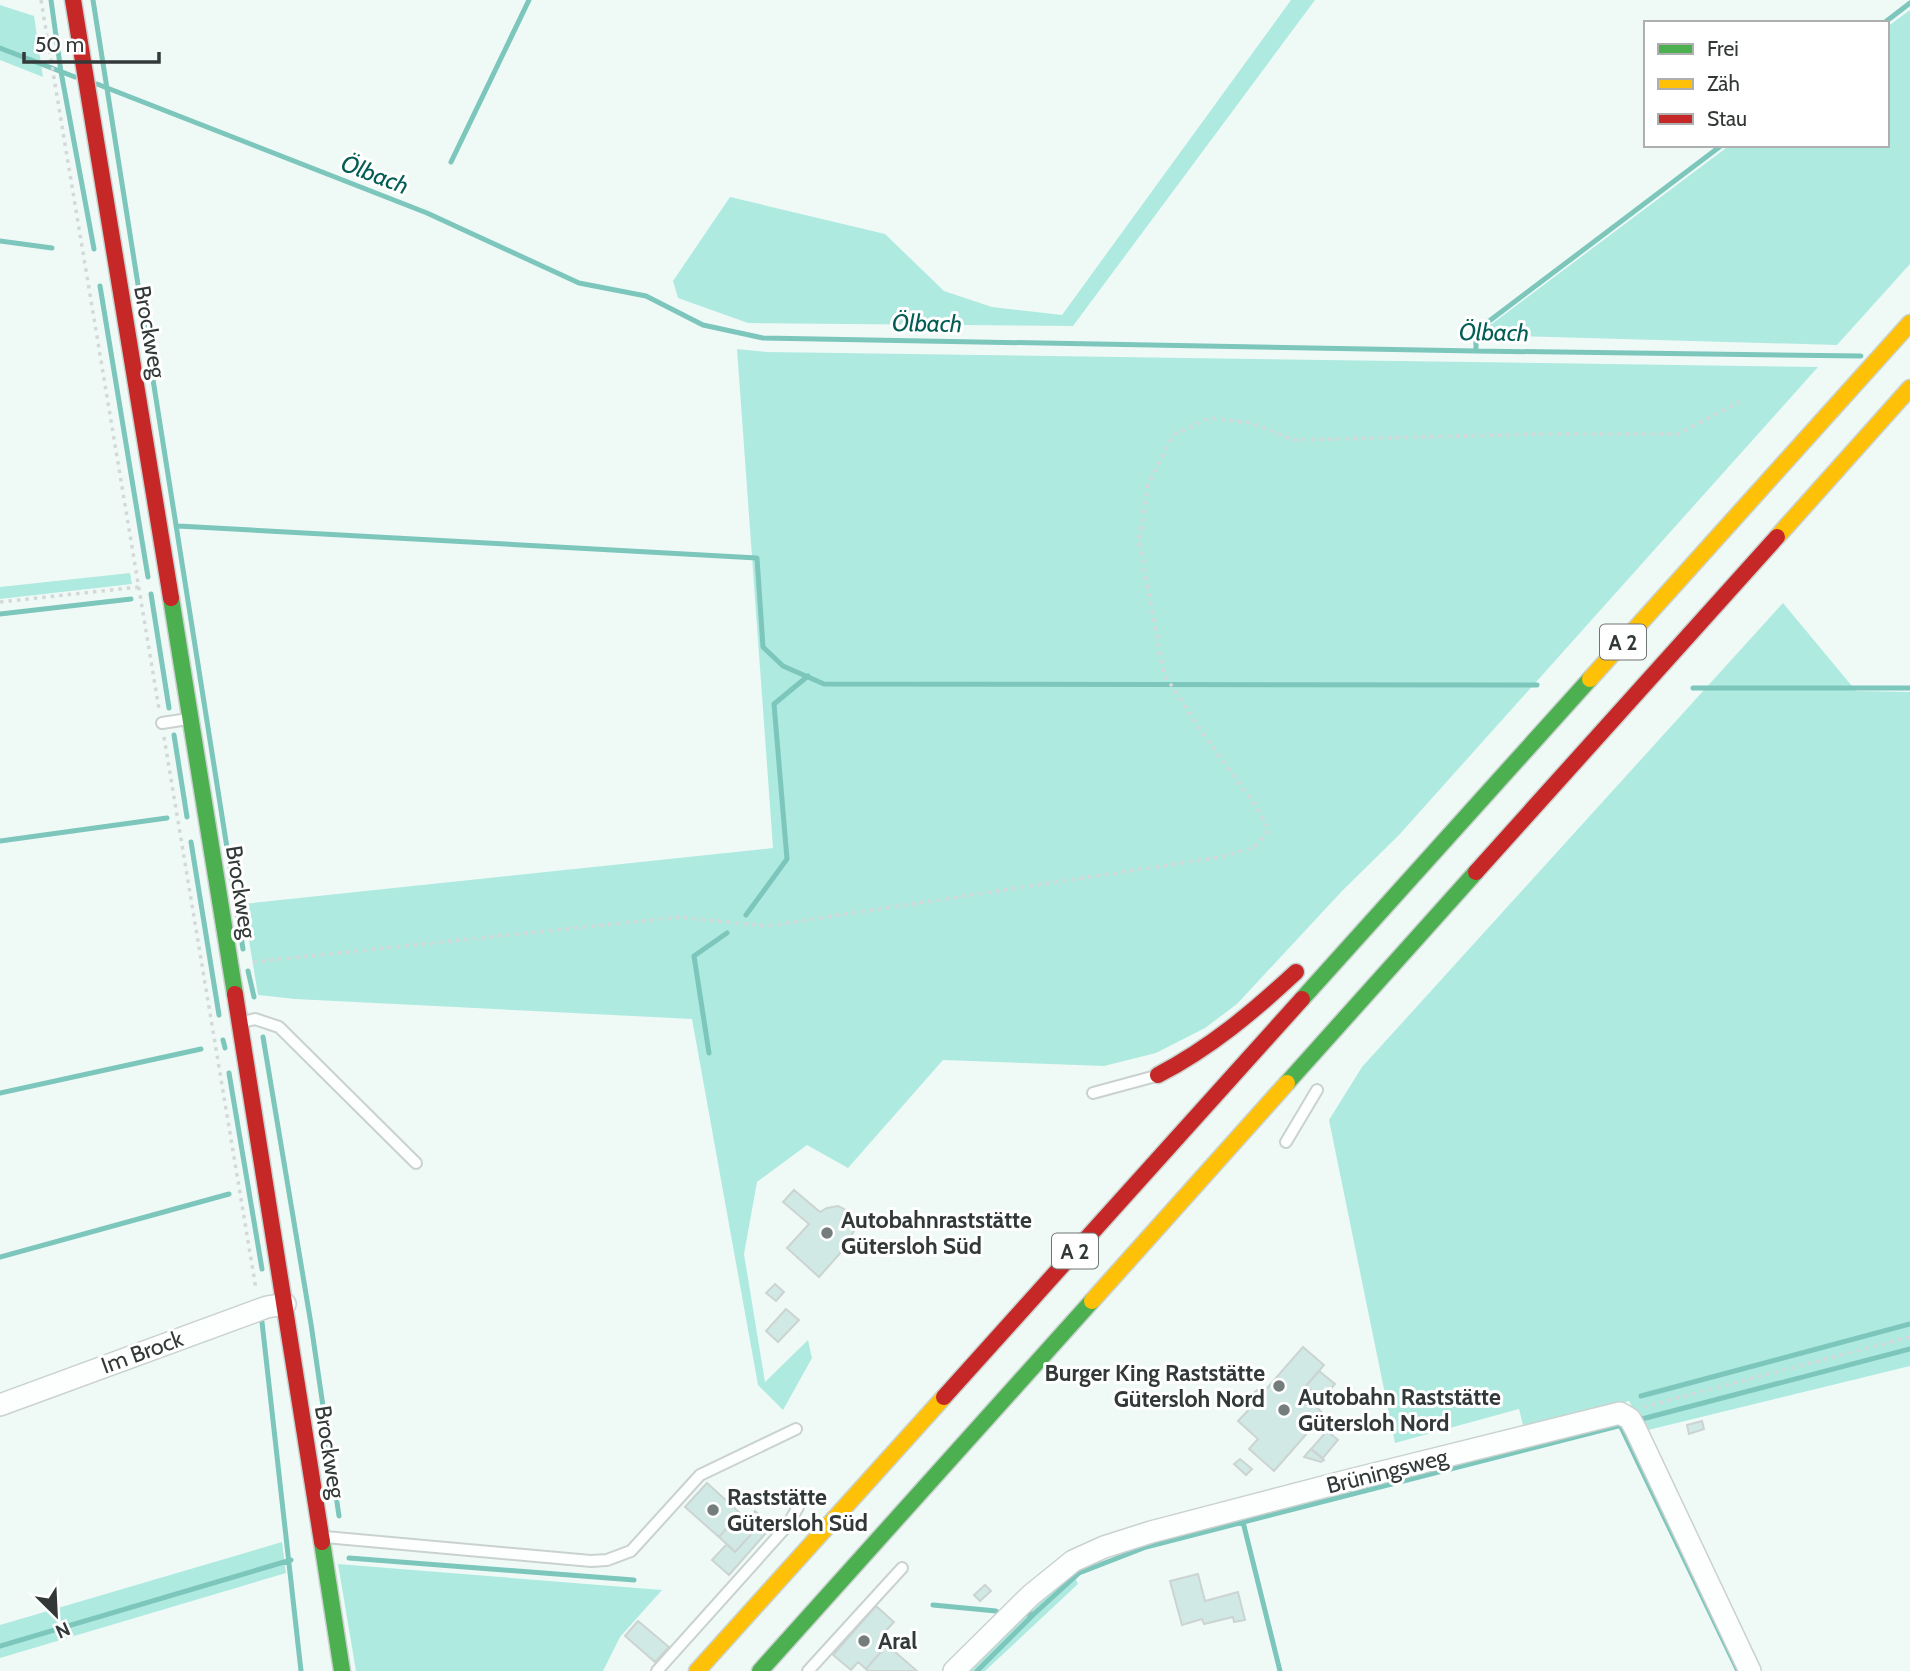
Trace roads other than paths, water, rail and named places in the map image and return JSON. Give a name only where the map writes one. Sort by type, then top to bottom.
[{"type":"main road","name":"Brockweg","points":[[73,0],[230,964],[276,1305],[313,1539],[342,1671]]},
{"type":"main road","name":"A 2","points":[[697,1671],[1908,326]]},
{"type":"main road","name":"A 2","points":[[760,1671],[1910,388]]},
{"type":"main road","points":[[1360,911],[1454,830]]},
{"type":"main road","points":[[1446,929],[1486,859]]},
{"type":"main road","points":[[1152,1077],[1211,1046],[1307,962]]},
{"type":"main road","points":[[1317,1090],[1328,1072]]},
{"type":"street","name":"Im Brock","points":[[0,1405],[276,1305]]},
{"type":"street","name":"Brüningsweg","points":[[954,1671],[1031,1595],[1073,1562],[1104,1547],[1350,1480],[1620,1413],[1630,1419],[1636,1430],[1750,1671]]},
{"type":"lane","points":[[162,723],[191,718]]},
{"type":"lane","points":[[239,1022],[254,1019],[279,1027],[416,1163]]},
{"type":"lane","points":[[1093,1093],[1152,1077]]},
{"type":"lane","points":[[1108,1099],[1117,1091],[1152,1077]]},
{"type":"lane","points":[[1286,1142],[1317,1090]]},
{"type":"lane","points":[[313,1539],[591,1561],[607,1560],[631,1550],[700,1475],[796,1429]]},
{"type":"lane","points":[[657,1671],[787,1526],[798,1507]]},
{"type":"lane","points":[[808,1671],[902,1568]]},
{"type":"waterway","points":[[51,0],[61,72],[94,249]]},
{"type":"waterway","points":[[93,0],[243,949]]},
{"type":"waterway","points":[[451,162],[529,0]]},
{"type":"waterway","points":[[1887,21],[1910,3]]},
{"type":"waterway","name":"Ölbach","points":[[0,48],[75,77]]},
{"type":"waterway","name":"Ölbach","points":[[97,84],[427,213],[579,283],[646,296],[703,325],[763,338],[1861,356]]},
{"type":"waterway","points":[[1476,351],[1476,331],[1719,147]]},
{"type":"waterway","points":[[0,241],[52,248]]},
{"type":"waterway","points":[[100,286],[148,577]]},
{"type":"waterway","points":[[178,526],[757,558],[763,647],[783,666],[824,684],[1537,685]]},
{"type":"waterway","points":[[151,594],[169,708]]},
{"type":"waterway","points":[[0,614],[131,599]]},
{"type":"waterway","points":[[746,915],[787,859],[774,704],[808,676]]},
{"type":"waterway","points":[[1693,688],[1910,688]]},
{"type":"waterway","points":[[174,735],[187,817]]},
{"type":"waterway","points":[[0,841],[167,818]]},
{"type":"waterway","points":[[191,842],[219,1015]]},
{"type":"waterway","points":[[709,1053],[694,956],[727,933]]},
{"type":"waterway","points":[[248,971],[254,997]]},
{"type":"waterway","points":[[263,1037],[311,1324],[339,1516]]},
{"type":"waterway","points":[[223,1040],[225,1048]]},
{"type":"waterway","points":[[0,1093],[201,1049]]},
{"type":"waterway","points":[[229,1073],[262,1269]]},
{"type":"waterway","points":[[0,1257],[229,1194]]},
{"type":"waterway","points":[[262,1322],[301,1671]]},
{"type":"waterway","points":[[1641,1396],[1910,1324]]},
{"type":"waterway","points":[[1642,1419],[1910,1349]]},
{"type":"waterway","points":[[1620,1425],[1738,1671]]},
{"type":"waterway","points":[[1028,1614],[1034,1614],[1079,1573],[1146,1547],[1622,1425]]},
{"type":"waterway","points":[[1243,1522],[1280,1671]]},
{"type":"waterway","points":[[349,1558],[634,1580]]},
{"type":"waterway","points":[[0,1646],[291,1560]]},
{"type":"waterway","points":[[933,1605],[996,1611]]},
{"type":"waterway","points":[[977,1671],[1034,1614]]},
{"type":"place","name":"Autobahnraststätte Gütersloh Süd","points":[[827,1233]]},
{"type":"place","name":"Burger King Raststätte Gütersloh Nord","points":[[1279,1386]]},
{"type":"place","name":"Autobahn Raststätte Gütersloh Nord","points":[[1284,1410]]},
{"type":"place","name":"Raststätte Gütersloh Süd","points":[[713,1510]]},
{"type":"place","name":"Aral","points":[[864,1641]]}]
